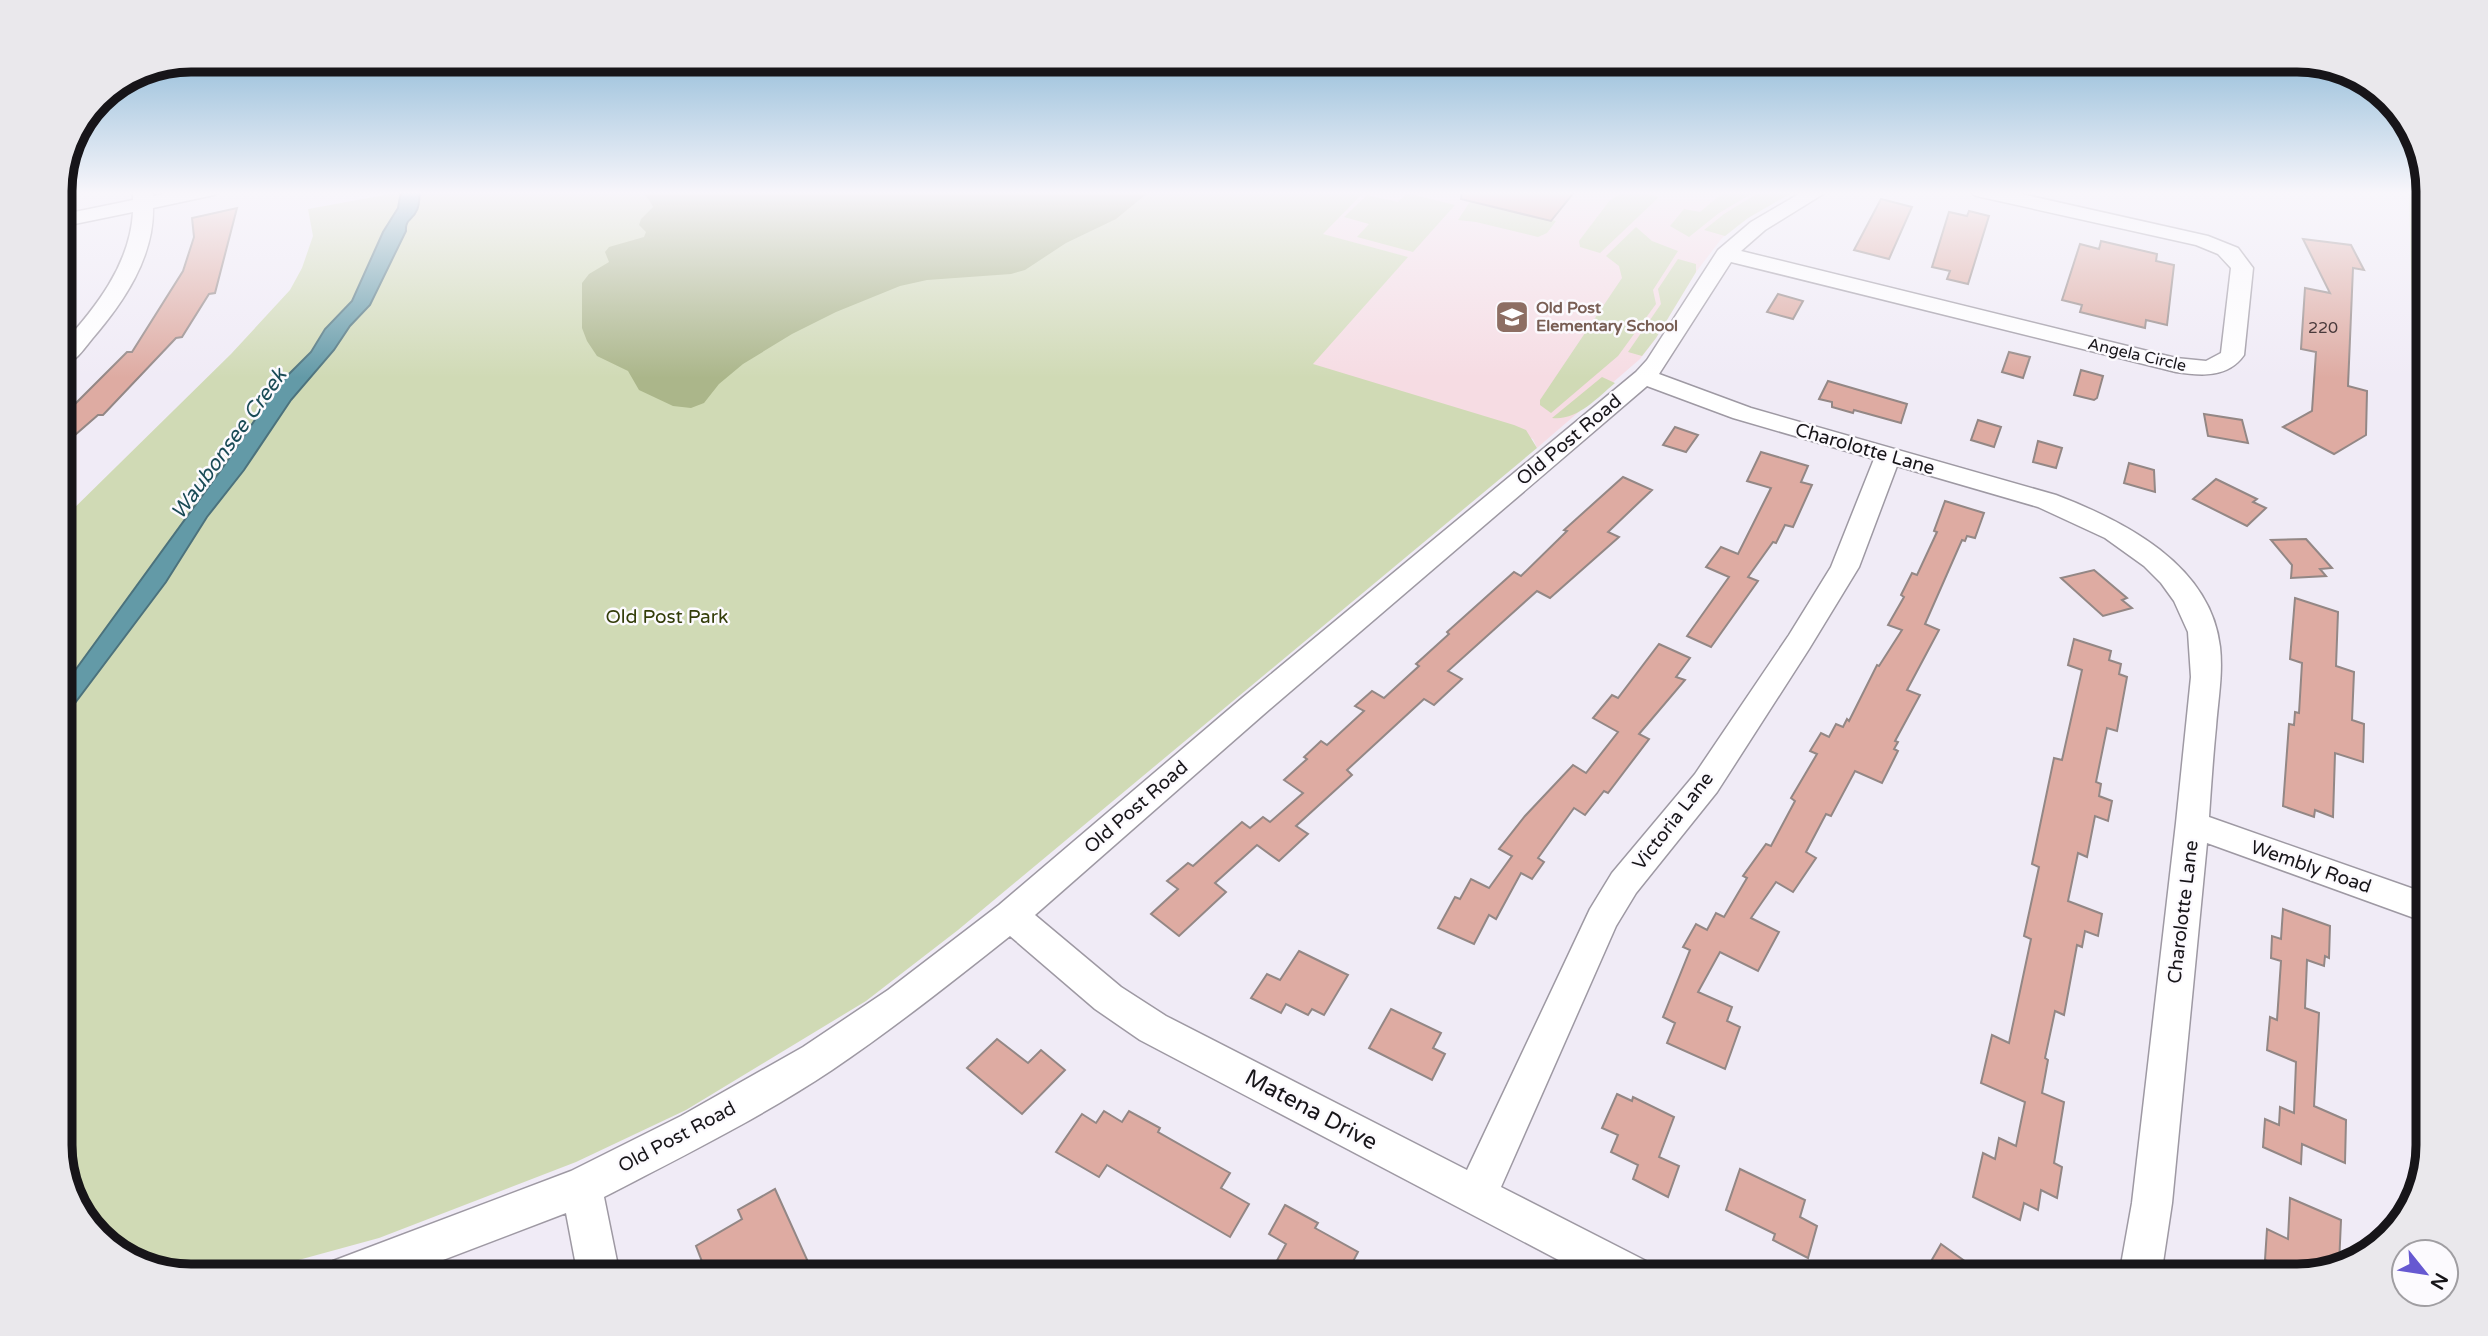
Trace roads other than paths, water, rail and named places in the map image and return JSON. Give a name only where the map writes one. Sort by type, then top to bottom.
[{"type":"street","points":[[72,348],[99,320],[135,253]]},
{"type":"street","name":"Angela Circle","points":[[1725,254],[2176,365],[2213,368],[2225,364],[2232,355],[2242,268],[2240,260],[2233,253]]},
{"type":"street","name":"Old Post Road","points":[[380,1264],[582,1187],[695,1129],[816,1059],[901,1001],[1011,915],[1273,689],[1644,377],[1656,364],[1725,254]]},
{"type":"street","name":"Charolotte Lane","points":[[1644,377],[1716,405],[2047,501],[2086,516],[2137,545],[2172,558],[2176,581],[2199,619],[2205,642],[2193,825],[2141,1264]]},
{"type":"street","name":"Victoria Lane","points":[[1476,1196],[1602,919],[1624,883],[1706,783],[1799,642],[1845,567],[1888,456]]},
{"type":"street","name":"Wembly Road","points":[[2193,825],[2416,904]]},
{"type":"street","name":"Matena Drive","points":[[1011,915],[1108,998],[1153,1028],[1608,1264]]},
{"type":"street","points":[[582,1187],[597,1264]]},
{"type":"water","points":[[373,253],[395,253],[370,305],[291,400],[244,470],[207,517],[166,582],[72,707],[72,675],[226,463],[279,384],[311,352],[325,329],[352,301]]},
{"type":"place","name":"Old Post Elementary School","points":[[1512,317]]},
{"type":"water label","name":"Waubonsee Creek","points":[[229,444]]},
{"type":"park label","name":"Old Post Park","points":[[667,617]]}]
